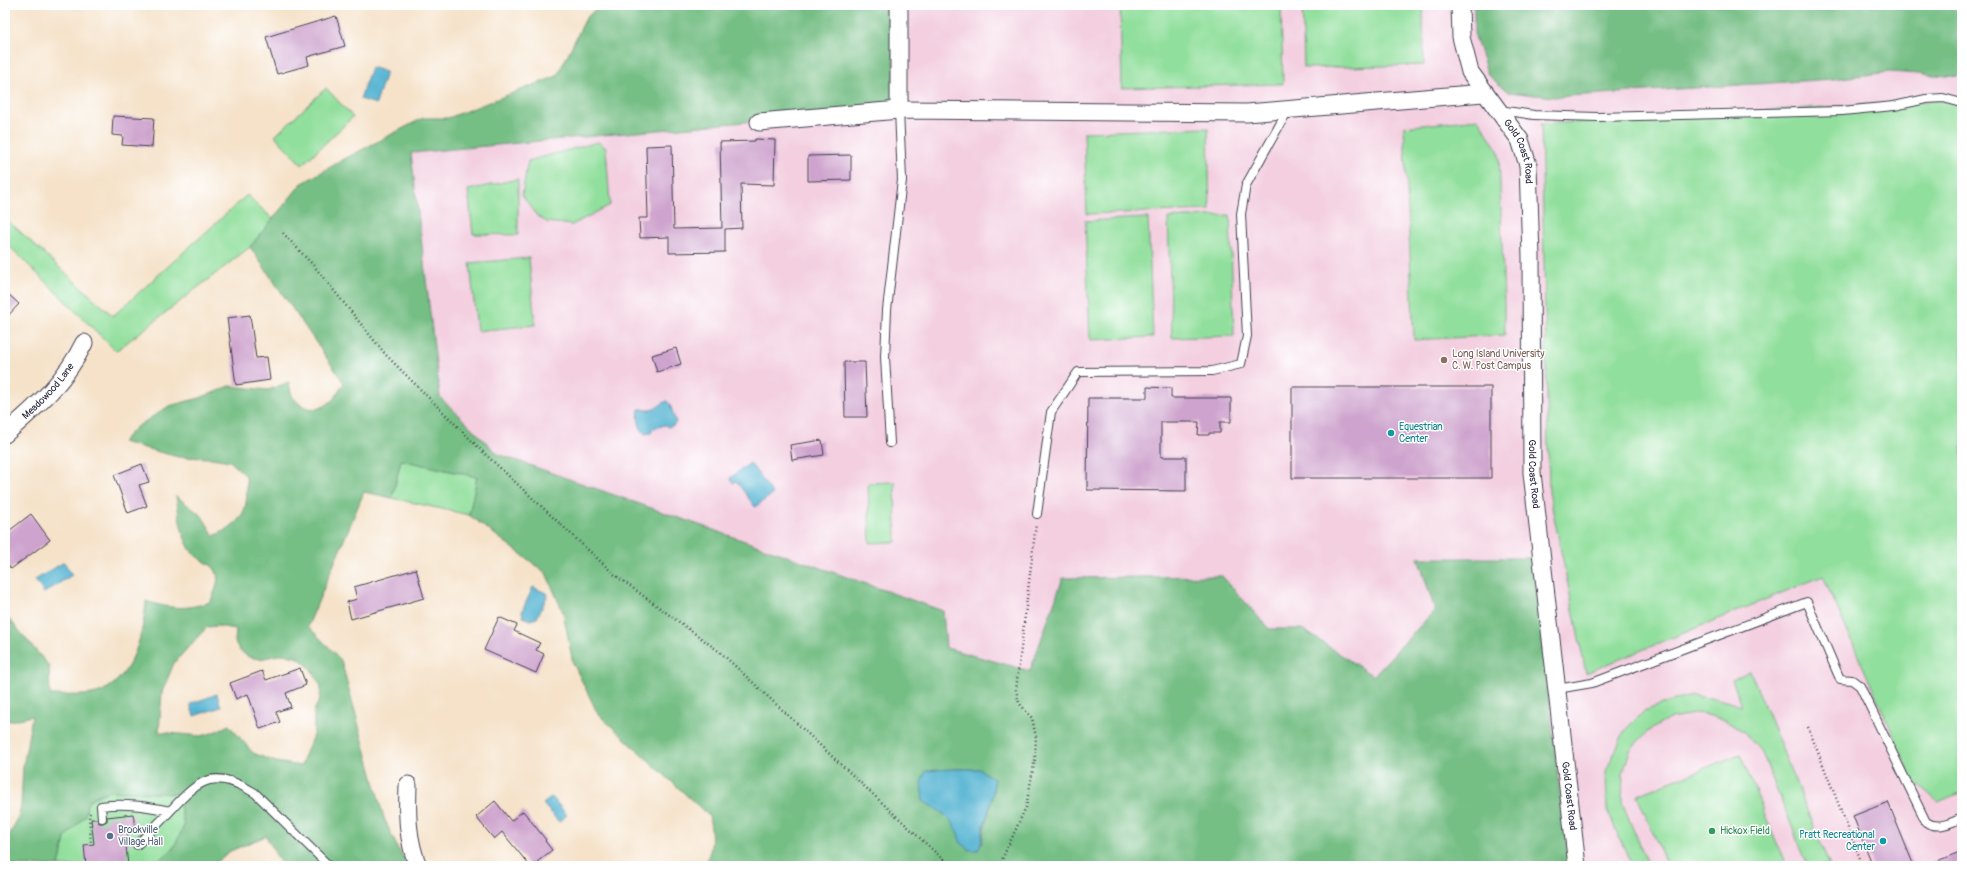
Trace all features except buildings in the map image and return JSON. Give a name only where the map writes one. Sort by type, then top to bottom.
[{"type":"street","points":[[899,5],[899,110]]},
{"type":"street","name":"Gold Coast Road","points":[[1460,5],[1461,37],[1470,72],[1483,93],[1498,110],[1520,140],[1528,165],[1532,473],[1577,866]]},
{"type":"street","points":[[759,122],[899,110],[1239,113],[1483,93]]},
{"type":"street","name":"Meadowood Lane","points":[[5,434],[58,384],[73,364],[84,343]]},
{"type":"street","points":[[408,785],[407,822],[412,849],[418,866]]},
{"type":"lane","points":[[1498,110],[1534,115],[1596,117],[1842,111],[1894,106],[1926,99],[1943,98],[1962,103]]},
{"type":"lane","points":[[890,443],[886,349],[887,310],[902,180],[899,110]]},
{"type":"lane","points":[[1037,514],[1051,412],[1078,372],[1212,371],[1241,364],[1247,336],[1241,214],[1246,185],[1288,110]]},
{"type":"lane","points":[[1557,689],[1592,683],[1807,602],[1840,679],[1852,680],[1860,686],[1926,822],[1931,825],[1938,826],[1962,818]]},
{"type":"lane","points":[[137,845],[190,790],[209,780],[220,779],[242,785],[255,794],[329,866]]},
{"type":"lane","points":[[102,818],[101,806],[116,804],[130,804],[170,811]]},
{"type":"path","points":[[283,233],[314,266],[386,355],[483,452],[615,575],[720,652],[950,866]]},
{"type":"path","points":[[999,866],[1026,807],[1035,759],[1036,737],[1032,718],[1019,703],[1016,690],[1037,514]]},
{"type":"path","points":[[1808,727],[1863,866]]},
{"type":"shaded area","name":"Long Island University C. W. Post Campus","points":[[906,5],[1962,5],[1962,866],[912,866],[852,812],[946,648],[943,611],[498,454],[440,396],[410,153],[895,108],[909,110]]},
{"type":"green space","points":[[600,5],[892,5],[895,108],[411,153],[440,397],[498,454],[943,611],[946,648],[1030,671],[1063,578],[1222,576],[1269,629],[1302,629],[1373,676],[1435,610],[1418,558],[1533,558],[1564,831],[1571,866],[701,866],[709,856],[711,829],[709,816],[598,714],[573,663],[563,612],[546,573],[469,515],[477,477],[401,460],[392,498],[364,492],[308,626],[341,660],[384,818],[398,849],[409,866],[282,866],[266,836],[228,852],[213,866],[152,866],[173,849],[184,826],[178,794],[108,791],[92,798],[87,804],[85,816],[65,838],[59,866],[5,866],[5,840],[8,838],[18,818],[21,805],[23,767],[32,716],[5,722],[5,614],[49,666],[50,695],[84,695],[102,691],[113,684],[129,665],[135,652],[143,626],[146,601],[163,606],[178,608],[201,605],[210,602],[216,587],[217,577],[214,568],[198,558],[187,543],[180,523],[176,496],[202,516],[214,536],[224,531],[239,519],[245,506],[247,498],[246,476],[230,461],[212,458],[178,457],[122,442],[135,428],[169,406],[200,398],[230,386],[268,390],[289,382],[291,394],[296,401],[305,407],[314,409],[324,406],[331,401],[344,383],[250,247],[301,184],[346,158],[423,118],[448,118],[557,76],[586,18]],"holes":[[[218,626],[236,629],[235,642],[240,651],[249,657],[260,659],[283,654],[299,658],[311,669],[321,686],[320,698],[314,711],[314,732],[301,766],[276,762],[253,753],[229,725],[212,733],[201,736],[159,732],[162,692],[174,663],[207,627]],[[951,769],[978,769],[994,779],[994,787],[982,843],[960,842],[958,830],[951,819]]]},
{"type":"green space","points":[[1120,5],[1281,5],[1283,84],[1122,88]]},
{"type":"green space","points":[[1302,5],[1423,5],[1424,65],[1304,68]]},
{"type":"green space","points":[[1474,5],[1962,5],[1962,77],[1889,72],[1833,79],[1554,97],[1508,92],[1488,75],[1474,33]]},
{"type":"green space","points":[[326,88],[353,117],[302,165],[275,136]]},
{"type":"green space","points":[[1962,99],[1962,792],[1938,802],[1913,780],[1823,576],[1586,673],[1549,492],[1541,124]]},
{"type":"green space","points":[[1478,119],[1499,152],[1505,335],[1414,340],[1404,127]]},
{"type":"green space","points":[[1208,128],[1210,210],[1087,214],[1084,132]]},
{"type":"green space","points":[[598,142],[606,148],[610,205],[572,225],[547,222],[537,216],[522,195],[528,161]]},
{"type":"green space","points":[[518,179],[518,235],[473,234],[468,190]]},
{"type":"green space","points":[[247,195],[273,219],[250,247],[116,351],[5,242],[5,218],[113,316]]},
{"type":"green space","points":[[1230,215],[1234,336],[1172,338],[1168,218]]},
{"type":"green space","points":[[1148,218],[1153,337],[1090,340],[1085,221]]},
{"type":"green space","points":[[529,258],[535,325],[477,331],[470,263]]},
{"type":"green space","points":[[401,460],[477,477],[469,515],[392,498]]},
{"type":"green space","points":[[895,482],[896,542],[870,543],[868,483]]},
{"type":"green space","points":[[1750,671],[1830,866],[1808,866],[1762,753],[1744,732],[1725,720],[1700,713],[1671,718],[1648,731],[1630,750],[1623,773],[1622,802],[1648,866],[1632,866],[1607,810],[1606,771],[1625,730],[1644,711],[1674,700],[1693,696],[1718,699],[1742,706],[1732,680]]},
{"type":"green space","name":"Hickox Field","points":[[1740,754],[1786,866],[1667,866],[1637,795]]},
{"type":"green space","points":[[108,791],[178,794],[184,826],[173,849],[152,866],[59,866],[65,838],[84,816],[87,804],[92,798]]},
{"type":"water","points":[[371,67],[386,72],[376,104],[360,99]]},
{"type":"water","points":[[667,401],[670,404],[676,422],[674,425],[668,427],[665,425],[652,429],[651,433],[645,434],[639,423],[639,409],[652,410]]},
{"type":"water","points":[[750,463],[773,494],[755,507],[736,481],[733,483],[730,478]]},
{"type":"water","points":[[64,562],[72,575],[44,593],[35,580]]},
{"type":"water","points":[[533,587],[548,594],[537,618],[530,620],[523,617],[522,611]]},
{"type":"water","points":[[217,694],[221,707],[194,716],[190,704]]},
{"type":"water","points":[[979,769],[994,779],[991,803],[983,829],[981,844],[978,850],[970,850],[960,842],[952,822],[942,813],[923,801],[921,782],[926,771]]},
{"type":"water","points":[[552,797],[567,815],[559,822],[543,804]]},
{"type":"place","name":"Long Island University C. W. Post Campus","points":[[1444,360]]},
{"type":"place","name":"Equestrian Center","points":[[1391,433]]},
{"type":"place","name":"Hickox Field","points":[[1712,831]]},
{"type":"place","name":"Brookville Village Hall","points":[[110,836]]},
{"type":"place","name":"Pratt Recreational Center","points":[[1883,841]]}]
